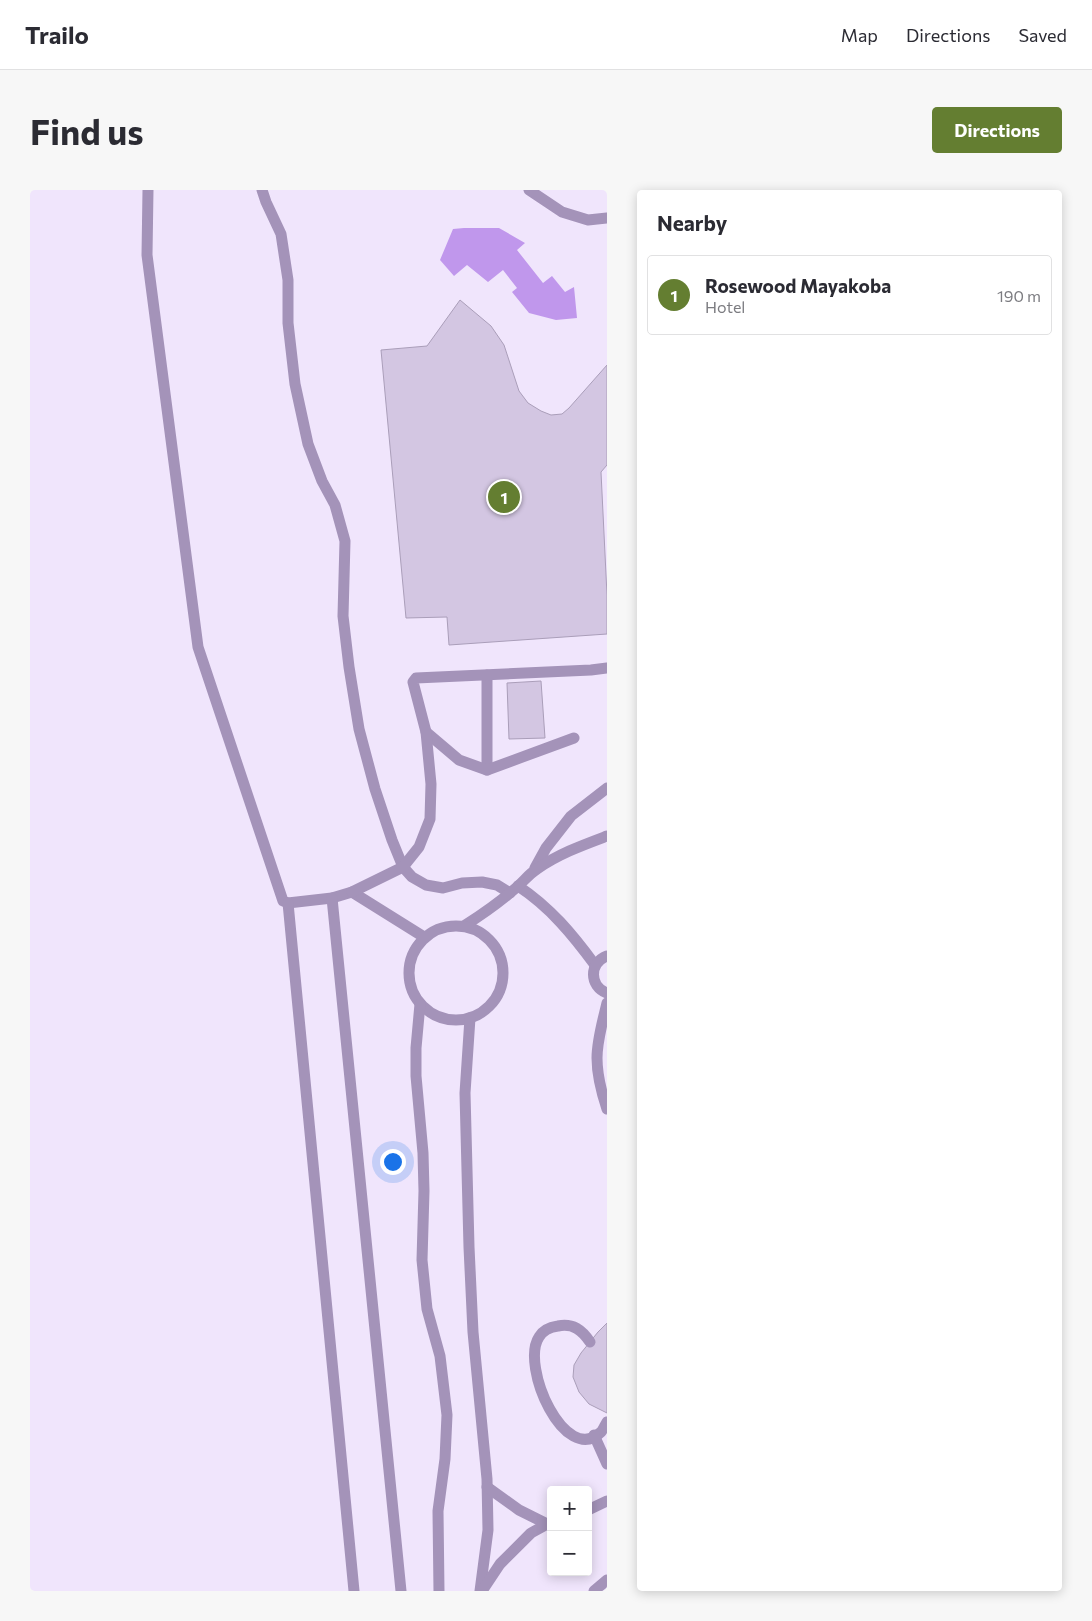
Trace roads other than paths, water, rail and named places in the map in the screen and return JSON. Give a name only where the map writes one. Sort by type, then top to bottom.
[{"type":"lane","points":[[148,190],[147,255],[198,647],[283,901],[288,903],[332,898],[352,892],[403,867],[419,847],[430,819],[431,784],[426,732],[413,682],[416,678],[607,668]]},
{"type":"lane","points":[[262,190],[281,234],[288,280],[288,323],[295,384],[306,435],[322,481],[335,505],[345,541],[343,616],[359,729],[375,789],[403,867],[412,877],[426,886],[443,888],[462,883],[482,882],[514,890],[547,909],[564,926],[595,965]]},
{"type":"lane","points":[[530,190],[562,212],[588,220],[607,218]]},
{"type":"lane","points":[[487,675],[487,770]]},
{"type":"lane","points":[[426,732],[459,760],[487,770],[574,738]]},
{"type":"lane","points":[[535,870],[546,848],[572,816],[607,788]]},
{"type":"lane","points":[[464,926],[514,890],[535,870],[559,856],[607,836]]},
{"type":"lane","points":[[352,892],[424,937]]},
{"type":"lane","points":[[332,898],[401,1591]]},
{"type":"lane","points":[[288,903],[354,1591]]},
{"type":"lane","points":[[450,926],[464,926],[479,932],[491,942],[499,955],[503,971],[501,986],[494,1000],[484,1011],[470,1018],[456,1020],[443,1018],[430,1013],[420,1004],[412,991],[408,977],[410,962],[415,949],[424,937],[436,930],[450,926]]},
{"type":"lane","points":[[607,956],[599,960],[593,971],[598,988],[607,992]]},
{"type":"lane","points":[[607,1003],[597,1058],[607,1109]]},
{"type":"lane","points":[[420,1004],[416,1048],[416,1076],[423,1153],[422,1260],[427,1309],[440,1356],[447,1415],[445,1458],[438,1510],[439,1591]]},
{"type":"lane","points":[[470,1018],[465,1093],[469,1248],[473,1332],[487,1487],[488,1530],[481,1591]]},
{"type":"lane","points":[[590,1342],[579,1329],[566,1324],[550,1328],[539,1335],[534,1347],[534,1362],[543,1397],[562,1427],[575,1438],[594,1436],[601,1432],[607,1422]]},
{"type":"lane","points":[[594,1436],[607,1464]]},
{"type":"lane","points":[[487,1487],[519,1510],[547,1522]]},
{"type":"lane","points":[[592,1508],[607,1501]]},
{"type":"lane","points":[[481,1591],[500,1564],[531,1533],[547,1524]]},
{"type":"lane","points":[[594,1591],[607,1580]]},
{"type":"place","name":"Rosewood Mayakoba","points":[[504,497]]}]
